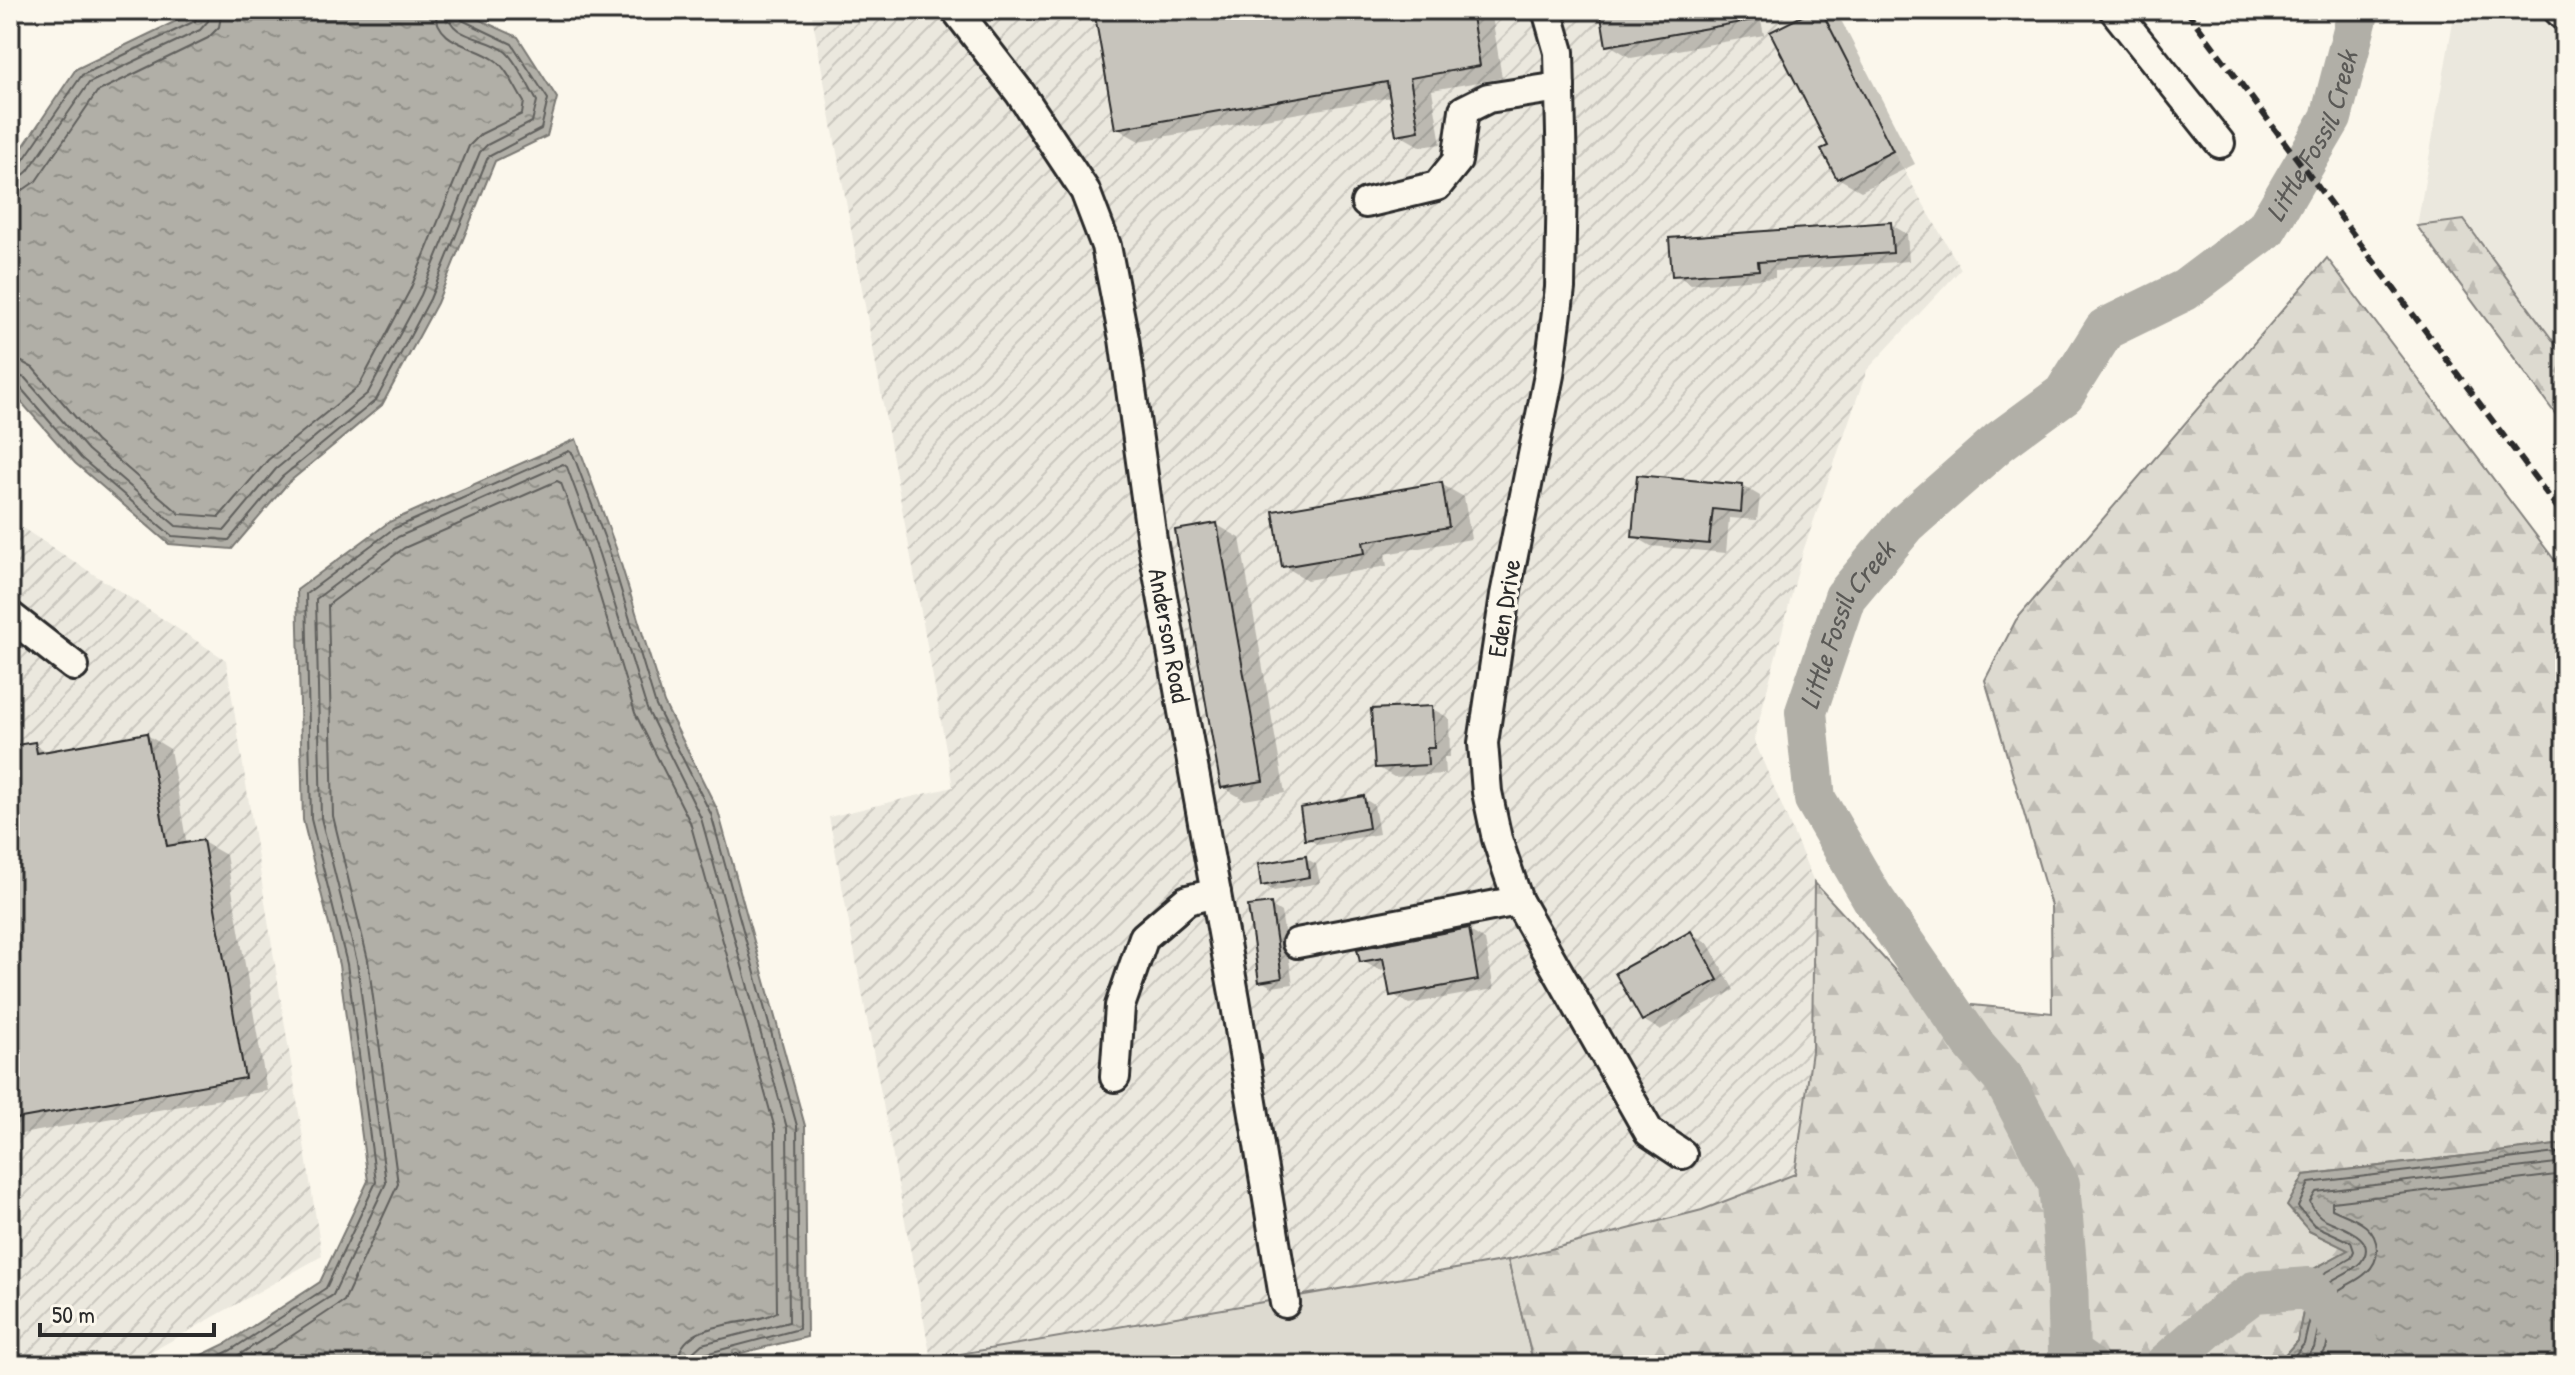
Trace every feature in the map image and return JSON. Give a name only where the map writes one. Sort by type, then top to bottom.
[{"type":"street","name":"Anderson Road","points":[[956,10],[1020,93],[1085,191],[1106,246],[1124,339],[1152,540],[1216,893],[1285,1303]]},
{"type":"street","name":"Eden Drive","points":[[1547,10],[1559,52],[1562,174],[1560,288],[1549,375],[1505,595],[1483,743],[1487,792],[1497,839],[1518,901],[1649,1132],[1682,1154]]},
{"type":"street","points":[[2114,10],[2220,143]]},
{"type":"street","points":[[2558,10],[2565,17]]},
{"type":"street","points":[[1366,203],[1437,186],[1457,161],[1464,110],[1488,98],[1560,87]]},
{"type":"street","points":[[10,616],[74,666]]},
{"type":"street","points":[[1115,1077],[1120,1006],[1144,937],[1187,900],[1216,893]]},
{"type":"street","points":[[1297,943],[1518,901]]},
{"type":"shaded area","points":[[811,10],[1811,10],[1961,269],[1867,370],[1803,551],[1754,740],[1814,882],[1812,1051],[1795,1174],[1702,1210],[1508,1260],[931,1359],[829,817],[953,787]]},
{"type":"shaded area","points":[[2455,10],[2565,10],[2565,357],[2464,220],[2417,226]]},
{"type":"shaded area","points":[[10,520],[226,660],[322,1256],[128,1365],[10,1365]]},
{"type":"green space","points":[[2464,220],[2565,357],[2565,427],[2417,226]]},
{"type":"green space","points":[[2327,258],[2565,574],[2565,1144],[2304,1175],[2309,1231],[2349,1250],[2312,1270],[2297,1341],[2276,1365],[1534,1365],[1508,1260],[1702,1210],[1795,1174],[1812,1051],[1814,882],[1922,1000],[2052,1013],[2051,906],[1985,680],[2016,620]]},
{"type":"green space","points":[[1508,1260],[1534,1365],[896,1365]]},
{"type":"water","points":[[199,10],[458,10],[518,37],[557,98],[547,136],[495,161],[437,303],[382,405],[288,483],[232,549],[169,544],[75,463],[15,395],[10,381],[10,166],[76,69]]},
{"type":"water","points":[[576,439],[616,548],[664,703],[718,811],[805,1126],[807,1337],[692,1365],[181,1365],[227,1343],[320,1282],[368,1181],[339,965],[303,820],[297,590],[389,522]]},
{"type":"water","points":[[2565,1144],[2565,1365],[2276,1365],[2297,1341],[2312,1270],[2348,1250],[2309,1231],[2287,1206],[2304,1175]]},
{"type":"building","points":[[1094,10],[1471,10],[1480,66],[1410,78],[1419,131],[1396,135],[1387,82],[1115,129]]},
{"type":"building","points":[[1600,10],[1753,10],[1753,20],[1606,46]]},
{"type":"building","points":[[1814,10],[1821,10],[1893,151],[1837,179],[1821,149],[1828,146],[1770,32]]},
{"type":"building","points":[[1891,222],[1893,253],[1758,262],[1759,270],[1672,276],[1669,238]]},
{"type":"building","points":[[1637,475],[1743,485],[1741,512],[1713,509],[1709,544],[1632,537]]},
{"type":"building","points":[[1442,482],[1449,527],[1363,542],[1365,553],[1282,567],[1273,511]]},
{"type":"building","points":[[1217,523],[1263,781],[1221,788],[1175,530]]},
{"type":"building","points":[[1432,706],[1434,748],[1427,748],[1428,765],[1375,768],[1371,709]]},
{"type":"building","points":[[147,733],[167,846],[203,840],[245,1078],[10,1120],[10,746],[35,742],[37,753]]},
{"type":"building","points":[[1364,796],[1369,828],[1305,840],[1300,808]]},
{"type":"building","points":[[1306,856],[1309,877],[1261,886],[1258,864]]},
{"type":"building","points":[[1271,903],[1282,978],[1259,982],[1248,906]]},
{"type":"building","points":[[1469,928],[1478,980],[1390,996],[1383,958],[1360,962],[1357,949]]},
{"type":"building","points":[[1691,931],[1718,980],[1642,1021],[1615,973]]},
{"type":"waterway","name":"Little Fossil Creek","points":[[2086,1365],[2069,1353],[2067,1276],[2059,1184],[2004,1079],[1972,1042],[1872,897],[1815,799],[1806,712],[1845,597],[1906,524],[1999,442],[2064,394],[2105,329],[2185,290],[2266,229],[2331,118],[2359,10]]},
{"type":"waterway","name":"Little Fossil Creek","points":[[2165,1365],[2254,1292],[2309,1288],[2373,1365]]},
{"type":"railway","points":[[2186,10],[2565,518]]}]
